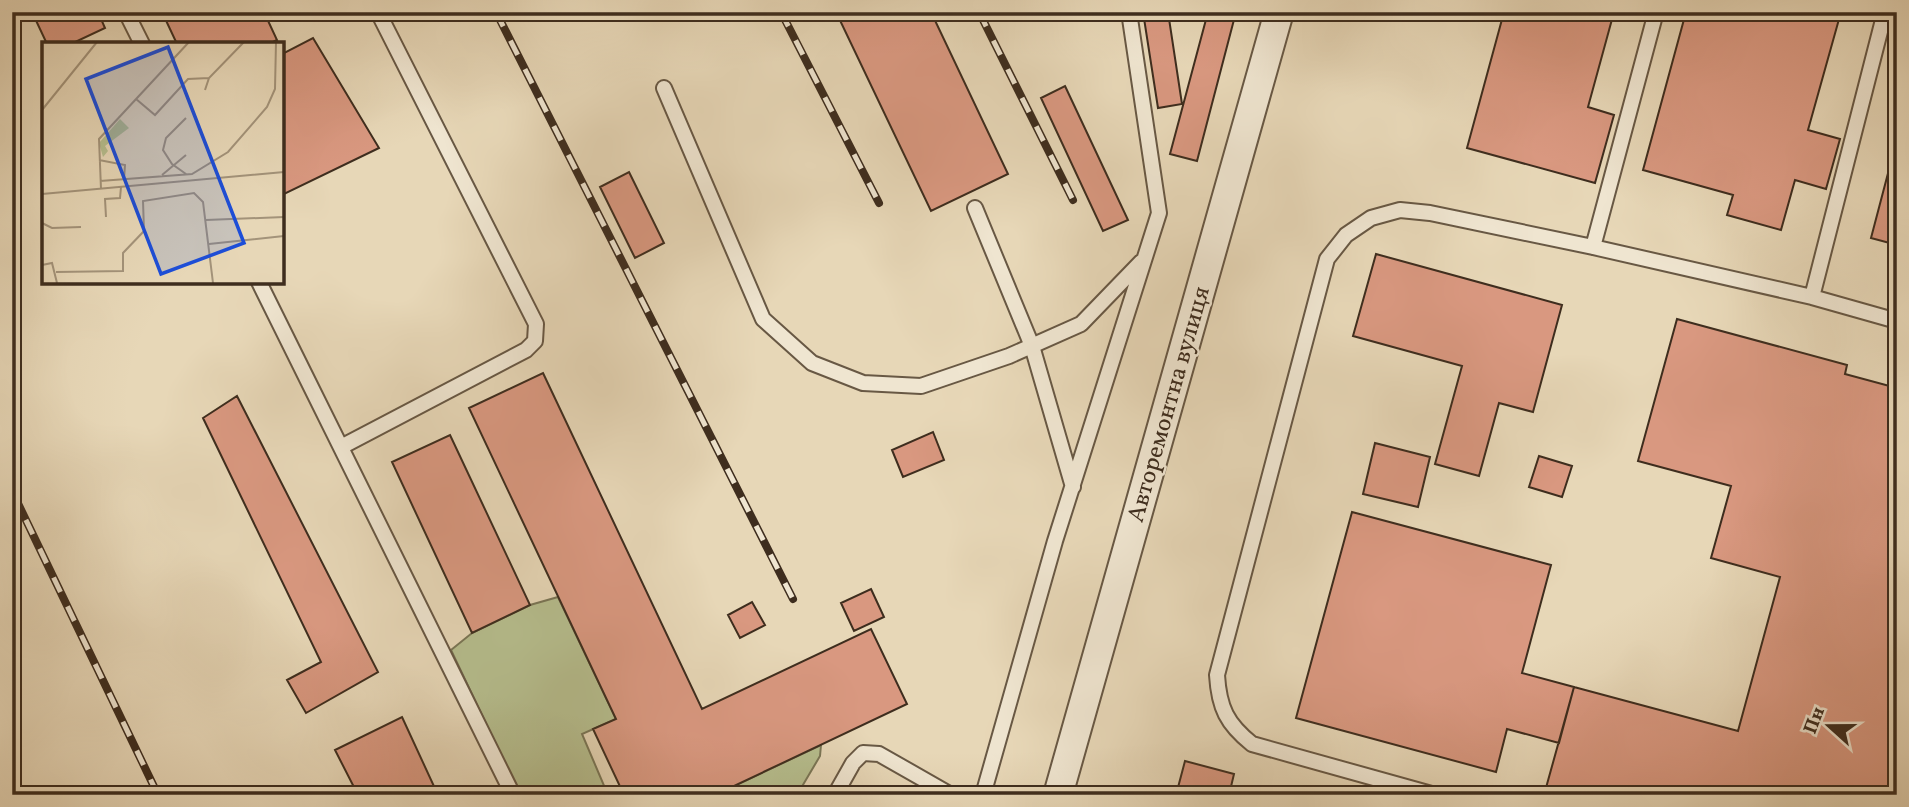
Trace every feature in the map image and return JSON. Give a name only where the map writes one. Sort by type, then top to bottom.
[{"type":"street","name":"Авторемонтна вулиця","points":[[1058,795],[1279,12]]},
{"type":"lane","points":[[126,12],[141,42]]},
{"type":"lane","points":[[341,447],[527,350],[535,341],[536,324],[378,12]]},
{"type":"lane","points":[[983,795],[1073,486],[1159,213],[1129,12]]},
{"type":"lane","points":[[1593,247],[1656,12]]},
{"type":"lane","points":[[1812,297],[1885,12]]},
{"type":"lane","points":[[664,89],[763,319],[812,363],[863,383],[921,386],[1032,346],[1081,324],[1145,259]]},
{"type":"lane","points":[[975,208],[1032,346],[1073,486]]},
{"type":"lane","points":[[1435,795],[1252,744],[1236,732],[1225,715],[1218,695],[1217,676],[1327,259],[1346,235],[1371,218],[1400,210],[1430,213],[1812,297],[1897,321]]},
{"type":"lane","points":[[260,284],[513,795]]},
{"type":"lane","points":[[835,795],[853,764],[863,753],[879,754],[951,795]]},
{"type":"green space","points":[[558,597],[616,719],[582,734],[608,795],[520,795],[451,650],[472,633],[530,605]]},
{"type":"green space","points":[[821,745],[820,756],[797,795],[715,795]]},
{"type":"building","points":[[32,12],[98,12],[105,28],[75,42],[46,42]]},
{"type":"building","points":[[162,12],[264,12],[277,40],[273,42],[176,42]]},
{"type":"building","points":[[836,12],[931,12],[1008,174],[931,211]]},
{"type":"building","points":[[1143,12],[1168,12],[1182,104],[1158,108]]},
{"type":"building","points":[[1208,12],[1236,12],[1197,161],[1170,154]]},
{"type":"building","points":[[1504,12],[1614,12],[1588,107],[1614,115],[1595,183],[1467,148]]},
{"type":"building","points":[[1686,12],[1841,12],[1808,130],[1840,139],[1826,189],[1795,180],[1781,230],[1727,215],[1733,195],[1643,170]]},
{"type":"building","points":[[313,38],[379,148],[284,194],[284,53]]},
{"type":"building","points":[[1065,86],[1128,220],[1103,231],[1041,98]]},
{"type":"building","points":[[1897,139],[1897,245],[1871,238]]},
{"type":"building","points":[[629,172],[664,243],[635,258],[600,187]]},
{"type":"building","points":[[1376,254],[1562,305],[1533,412],[1499,403],[1479,476],[1435,464],[1462,366],[1353,336]]},
{"type":"building","points":[[1677,319],[1847,365],[1845,374],[1897,388],[1897,795],[1544,795],[1574,687],[1738,731],[1780,577],[1711,558],[1731,486],[1638,461]]},
{"type":"building","points":[[543,373],[702,709],[871,629],[907,704],[715,795],[624,795],[593,729],[616,719],[469,408]]},
{"type":"building","points":[[237,396],[378,672],[306,713],[287,680],[321,662],[203,418]]},
{"type":"building","points":[[933,432],[944,460],[903,477],[892,450]]},
{"type":"building","points":[[450,435],[530,605],[472,633],[392,462]]},
{"type":"building","points":[[1375,443],[1430,457],[1418,507],[1363,494]]},
{"type":"building","points":[[1539,456],[1572,466],[1562,497],[1529,487]]},
{"type":"building","points":[[1352,512],[1551,565],[1522,673],[1574,687],[1559,743],[1507,729],[1496,772],[1296,718]]},
{"type":"building","points":[[871,589],[884,617],[854,631],[841,603]]},
{"type":"building","points":[[752,602],[765,625],[740,638],[728,615]]},
{"type":"building","points":[[402,717],[438,795],[358,795],[335,750]]},
{"type":"building","points":[[1185,761],[1234,774],[1229,795],[1176,795]]},
{"type":"building","points":[[269,788],[272,795],[248,795]]},
{"type":"railway","points":[[496,12],[793,599]]},
{"type":"railway","points":[[781,12],[879,203]]},
{"type":"railway","points":[[979,12],[1073,200]]},
{"type":"railway","points":[[12,491],[158,795]]}]
